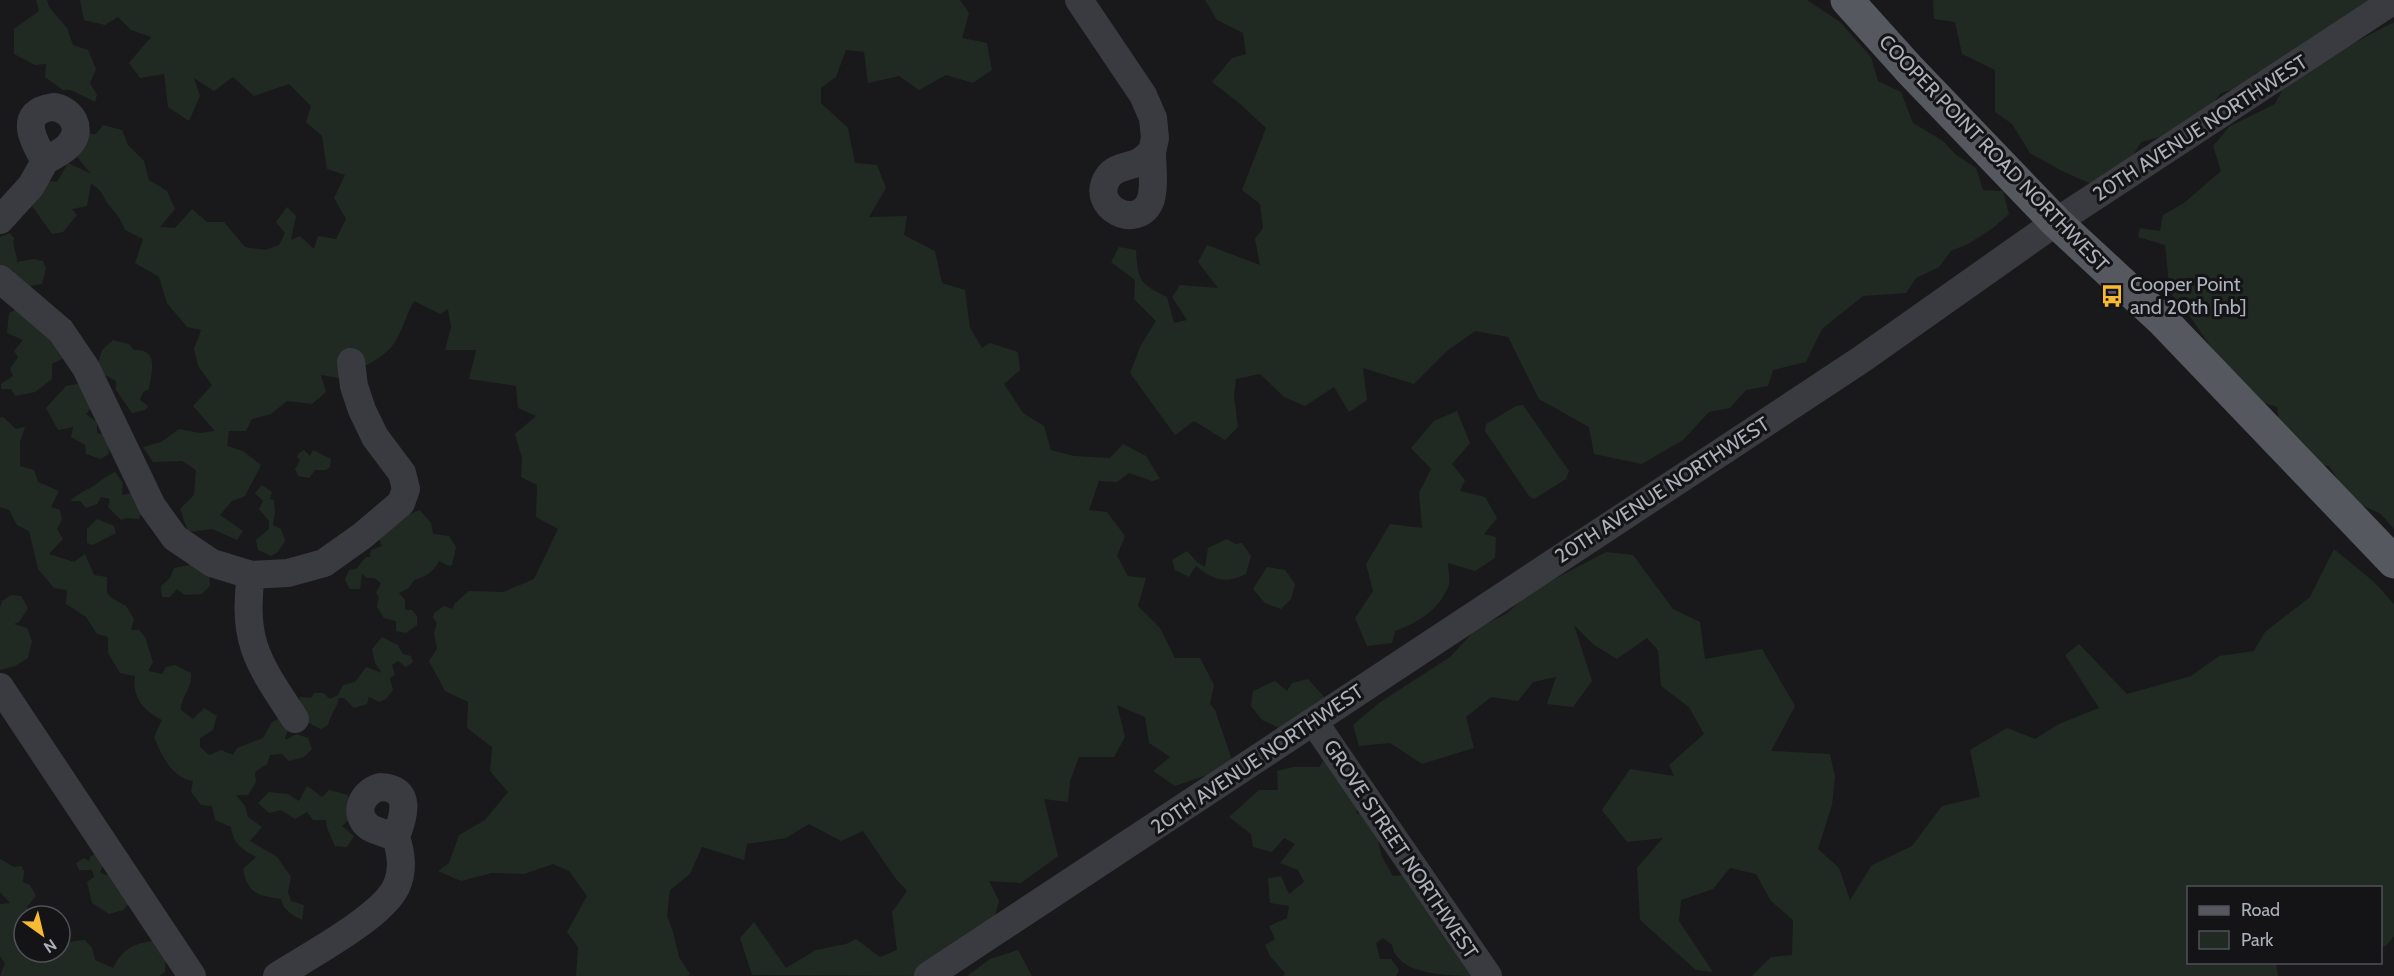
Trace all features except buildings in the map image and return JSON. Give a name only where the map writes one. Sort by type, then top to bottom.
[{"type":"main road","name":"COOPER POINT ROAD NORTHWEST","points":[[1847,0],[1910,70],[2056,222],[2164,322],[2394,561]]},
{"type":"street","points":[[1079,0],[1143,95],[1153,118],[1155,138],[1152,152]]},
{"type":"street","name":"20TH AVENUE NORTHWEST","points":[[928,976],[1862,359],[2056,222],[2394,0]]},
{"type":"street","points":[[0,220],[32,186],[45,161]]},
{"type":"street","points":[[0,279],[61,331],[86,368],[152,506],[175,538],[212,563],[251,575],[288,573],[324,563],[362,536],[401,503],[406,489],[402,473],[375,437],[362,410],[354,386],[351,362]]},
{"type":"street","points":[[251,575],[248,597],[250,639],[265,672],[295,719]]},
{"type":"street","points":[[0,687],[192,976]]},
{"type":"street","name":"GROVE STREET NORTHWEST","points":[[1314,722],[1488,976]]},
{"type":"street","points":[[277,976],[372,915],[388,901],[397,885],[401,869],[401,853],[396,837]]},
{"type":"green space","points":[[36,0],[47,0],[49,7],[67,28],[73,45],[88,50],[96,69],[90,83],[97,95],[95,102],[71,90],[63,90],[45,77],[46,64],[35,65],[14,54],[14,29],[39,11]]},
{"type":"green space","points":[[80,0],[960,0],[969,13],[962,38],[987,43],[992,70],[973,83],[946,75],[919,90],[899,76],[868,83],[864,52],[846,50],[836,77],[821,88],[821,103],[848,128],[855,163],[877,165],[886,188],[869,217],[907,216],[904,235],[935,251],[942,283],[965,290],[970,328],[982,348],[990,343],[1018,352],[1020,370],[1004,384],[1023,413],[1044,426],[1051,450],[1074,456],[1110,458],[1123,444],[1146,456],[1160,479],[1152,481],[1129,473],[1117,482],[1099,481],[1089,510],[1107,512],[1125,536],[1117,556],[1128,576],[1146,578],[1138,606],[1160,628],[1175,658],[1200,658],[1214,685],[1210,704],[1215,710],[1232,760],[1207,775],[1175,786],[1153,771],[1170,757],[1149,743],[1145,717],[1117,705],[1125,737],[1114,757],[1079,757],[1070,781],[1068,802],[1044,799],[1058,856],[1021,883],[989,881],[999,901],[993,923],[934,976],[752,975],[740,938],[754,922],[786,968],[816,950],[846,944],[856,939],[880,957],[897,950],[892,912],[907,891],[863,831],[841,841],[809,824],[786,838],[747,844],[744,860],[702,847],[690,874],[670,890],[667,916],[679,957],[690,974],[688,976],[576,976],[578,947],[567,932],[587,896],[569,871],[553,864],[524,874],[492,873],[461,881],[438,871],[449,863],[459,835],[485,820],[508,792],[490,771],[492,747],[467,728],[468,702],[445,691],[429,661],[437,649],[434,633],[437,623],[433,618],[434,613],[444,606],[452,609],[455,603],[469,591],[503,592],[534,579],[558,529],[536,517],[537,485],[521,477],[522,458],[515,434],[536,416],[518,408],[516,386],[469,379],[476,350],[445,350],[451,327],[448,309],[440,314],[414,301],[396,340],[379,358],[344,379],[321,375],[326,392],[312,404],[287,401],[271,414],[252,419],[246,431],[229,431],[227,446],[243,451],[261,465],[245,496],[232,501],[220,515],[243,531],[237,540],[212,529],[188,532],[180,509],[194,495],[196,470],[182,461],[153,462],[143,447],[161,442],[179,429],[200,433],[215,431],[193,406],[212,385],[198,366],[194,349],[201,330],[187,327],[167,303],[159,277],[135,263],[143,239],[125,230],[120,219],[96,187],[91,184],[87,206],[72,209],[77,215],[63,232],[52,234],[32,206],[48,181],[57,182],[68,163],[91,174],[73,152],[86,134],[96,134],[103,125],[122,130],[128,145],[144,161],[149,180],[167,191],[175,209],[160,227],[175,228],[192,209],[207,222],[224,222],[245,247],[265,250],[279,245],[285,233],[276,222],[287,207],[296,216],[291,240],[300,236],[314,249],[318,236],[336,239],[346,219],[334,198],[345,175],[327,169],[322,136],[306,122],[311,106],[289,84],[254,96],[233,77],[214,91],[194,78],[200,96],[189,121],[168,107],[164,74],[140,78],[129,63],[151,37],[131,30],[118,17],[105,25],[84,20]]},
{"type":"green space","points":[[1205,0],[1807,0],[1840,22],[1871,57],[1878,81],[1901,92],[1913,123],[1943,141],[1956,155],[1976,168],[1983,190],[2003,191],[2009,214],[1993,228],[1968,244],[1951,251],[1939,267],[1916,278],[1906,293],[1863,296],[1822,329],[1806,362],[1773,370],[1768,386],[1746,390],[1730,408],[1709,412],[1683,440],[1642,464],[1594,454],[1589,427],[1539,399],[1508,337],[1475,331],[1447,351],[1414,384],[1363,368],[1367,400],[1349,412],[1334,387],[1305,406],[1284,397],[1260,374],[1236,379],[1234,396],[1238,427],[1225,440],[1194,421],[1175,435],[1130,373],[1141,345],[1156,321],[1134,299],[1135,280],[1111,262],[1119,247],[1136,250],[1139,275],[1145,284],[1167,297],[1174,323],[1187,320],[1172,297],[1180,285],[1218,288],[1198,262],[1207,245],[1260,265],[1255,239],[1263,228],[1260,204],[1242,190],[1266,128],[1212,82],[1232,58],[1246,54],[1243,33],[1217,20]]},
{"type":"green space","points":[[1933,0],[2375,0],[2286,60],[2256,73],[2246,85],[2221,93],[2202,117],[2167,135],[2141,142],[2130,160],[2096,186],[2030,153],[2012,124],[1995,112],[1995,70],[1962,54],[1955,22],[1934,19]]},
{"type":"green space","points":[[2394,22],[2394,529],[2381,514],[2351,500],[2329,466],[2310,464],[2281,437],[2277,407],[2252,399],[2233,379],[2185,309],[2170,293],[2165,245],[2138,237],[2140,228],[2160,231],[2163,215],[2184,203],[2221,171],[2213,146],[2230,126],[2275,104],[2289,77]]},
{"type":"green space","points":[[10,233],[14,238],[17,262],[34,259],[43,261],[46,268],[42,284],[24,287],[14,278],[14,271],[0,273],[0,237]]},
{"type":"green space","points":[[21,307],[59,334],[64,358],[52,364],[52,379],[35,392],[15,396],[11,389],[1,389],[1,384],[13,376],[10,369],[18,357],[14,351],[23,340],[7,333],[9,313]]},
{"type":"green space","points":[[113,340],[129,344],[134,350],[142,350],[151,358],[149,389],[143,392],[140,400],[148,406],[145,410],[132,413],[116,390],[116,381],[103,374],[98,363],[102,350]]},
{"type":"green space","points":[[83,383],[98,400],[86,414],[97,422],[97,433],[108,435],[109,454],[101,459],[86,454],[85,445],[71,437],[73,427],[58,430],[46,408],[66,386]]},
{"type":"green space","points":[[1523,405],[1569,471],[1566,479],[1534,499],[1529,496],[1485,431],[1486,424],[1516,406]]},
{"type":"green space","points":[[1457,411],[1470,443],[1452,464],[1465,480],[1460,491],[1485,497],[1497,518],[1484,534],[1496,537],[1495,558],[1475,571],[1448,563],[1449,585],[1433,609],[1419,620],[1395,631],[1392,643],[1367,646],[1355,618],[1373,591],[1366,564],[1390,524],[1422,528],[1419,493],[1431,469],[1411,448],[1434,421]]},
{"type":"green space","points":[[3,417],[16,429],[25,427],[20,442],[20,466],[34,470],[38,482],[59,491],[51,507],[60,510],[62,520],[57,529],[63,539],[49,554],[74,562],[85,554],[94,575],[107,577],[107,593],[126,606],[134,619],[131,630],[139,630],[145,637],[153,662],[148,671],[162,674],[166,667],[175,665],[191,673],[190,684],[181,710],[193,719],[204,708],[217,716],[213,730],[200,738],[200,747],[209,755],[221,750],[233,755],[237,748],[263,738],[272,722],[282,717],[289,726],[286,740],[296,734],[308,738],[312,749],[304,757],[289,761],[282,754],[270,755],[267,764],[255,772],[256,782],[248,795],[236,795],[245,806],[248,817],[262,827],[250,841],[277,857],[291,877],[288,892],[291,901],[304,905],[302,920],[286,909],[281,899],[260,895],[251,889],[243,869],[256,857],[239,845],[231,827],[215,820],[212,806],[201,805],[191,792],[193,781],[179,776],[169,765],[154,737],[162,720],[145,708],[137,697],[135,676],[120,673],[108,653],[108,637],[97,634],[86,617],[66,604],[67,590],[54,588],[38,569],[29,531],[17,525],[9,510],[0,507],[0,418]]},
{"type":"green space","points":[[304,450],[310,456],[313,450],[331,459],[330,467],[326,470],[315,470],[309,478],[298,476],[295,469],[300,460],[297,457]]},
{"type":"green space","points":[[115,472],[123,483],[122,495],[135,492],[143,508],[139,519],[121,520],[108,507],[110,499],[101,497],[97,504],[86,508],[80,501],[70,501],[108,475]]},
{"type":"green space","points":[[262,485],[272,492],[270,499],[274,500],[275,513],[273,525],[281,529],[285,541],[278,552],[271,556],[258,550],[256,540],[269,529],[269,521],[259,509],[263,501],[255,493]]},
{"type":"green space","points":[[420,510],[431,523],[433,534],[449,536],[456,547],[452,565],[449,566],[439,561],[432,571],[414,580],[409,588],[399,593],[405,600],[405,610],[412,610],[417,616],[417,625],[406,633],[396,631],[396,621],[384,618],[377,607],[379,597],[376,593],[381,583],[362,574],[360,589],[350,589],[345,580],[349,570],[356,569],[366,557],[370,557],[371,550],[382,546],[377,535],[405,516]]},
{"type":"green space","points":[[97,519],[114,526],[116,533],[93,545],[87,543],[87,529]]},
{"type":"green space","points":[[1227,539],[1235,544],[1242,543],[1251,556],[1246,574],[1226,580],[1214,578],[1196,566],[1189,577],[1175,570],[1172,560],[1187,551],[1205,567],[1208,548]]},
{"type":"green space","points":[[2334,549],[2374,582],[2394,604],[2394,936],[2386,946],[2382,946],[2382,886],[2187,886],[2187,964],[2276,964],[2278,976],[1752,976],[1771,957],[1792,955],[1793,920],[1771,901],[1756,874],[1730,868],[1713,889],[1681,900],[1679,921],[1713,972],[1696,970],[1640,920],[1637,868],[1663,838],[1627,842],[1602,810],[1630,769],[1674,776],[1669,765],[1704,734],[1689,707],[1661,686],[1658,650],[1647,638],[1617,659],[1594,645],[1574,625],[1592,681],[1573,707],[1547,704],[1556,677],[1533,682],[1518,701],[1491,697],[1466,717],[1474,748],[1422,764],[1390,743],[1359,746],[1353,725],[1379,703],[1450,657],[1477,628],[1506,614],[1532,591],[1606,552],[1633,555],[1673,609],[1700,622],[1705,659],[1762,649],[1795,706],[1771,751],[1830,754],[1835,777],[1832,805],[1818,849],[1839,868],[1850,900],[1872,865],[1912,846],[1942,806],[1980,797],[1970,750],[2007,728],[2035,739],[2059,724],[2099,708],[2065,655],[2079,644],[2127,694],[2191,676],[2219,656],[2254,651],[2265,632],[2310,597]]},
{"type":"green space","points":[[194,564],[209,572],[210,586],[202,594],[185,595],[177,589],[170,597],[162,597],[161,586],[170,578],[174,568]]},
{"type":"green space","points":[[1267,567],[1285,570],[1295,584],[1291,599],[1281,609],[1265,603],[1253,589]]},
{"type":"green space","points":[[11,595],[21,596],[28,608],[19,622],[14,624],[27,628],[32,641],[28,658],[15,666],[0,670],[0,607],[2,601]]},
{"type":"green space","points":[[382,637],[398,645],[403,654],[411,656],[413,662],[406,667],[398,661],[392,665],[395,675],[390,678],[393,690],[386,699],[379,702],[369,697],[367,704],[354,708],[344,698],[339,698],[328,725],[321,729],[304,721],[296,713],[300,697],[311,698],[314,693],[323,693],[330,699],[338,695],[343,685],[355,682],[366,667],[382,673],[375,663],[372,649]]},
{"type":"green space","points":[[1308,679],[1324,697],[1295,735],[1262,720],[1251,706],[1253,691],[1275,681],[1287,691],[1292,683]]},
{"type":"green space","points":[[1326,757],[1360,799],[1356,814],[1370,810],[1382,857],[1393,876],[1408,875],[1482,976],[1456,976],[1414,968],[1404,963],[1396,955],[1392,945],[1383,938],[1376,943],[1380,959],[1391,959],[1399,970],[1396,976],[1284,976],[1285,973],[1270,956],[1265,945],[1275,939],[1269,926],[1287,918],[1289,906],[1270,903],[1268,878],[1281,876],[1289,894],[1304,882],[1298,870],[1280,863],[1295,844],[1284,838],[1272,852],[1253,847],[1251,834],[1229,817],[1259,790],[1278,790],[1277,771],[1293,767],[1319,767]]},
{"type":"green space","points":[[307,786],[322,797],[329,790],[348,795],[350,819],[342,826],[354,836],[347,847],[335,846],[326,820],[313,820],[307,812],[295,819],[281,810],[269,813],[258,803],[269,792],[288,794],[299,801]]},
{"type":"green space","points":[[96,853],[104,862],[100,873],[115,877],[133,899],[123,910],[109,914],[92,903],[87,882],[94,877],[92,870],[79,870],[76,863],[84,858],[89,861],[90,857]]},
{"type":"green space","points":[[0,859],[14,867],[21,866],[24,871],[23,882],[30,885],[36,896],[29,904],[12,904],[12,964],[72,964],[72,941],[85,940],[92,948],[95,960],[113,968],[129,948],[153,941],[166,956],[165,972],[159,976],[0,976],[5,963],[0,956],[0,904],[10,903],[0,892]]},
{"type":"green space","points":[[1018,950],[1032,976],[967,976],[990,959]]},
{"type":"place","name":"Cooper Point and 20th [nb]","points":[[2112,296]]}]
